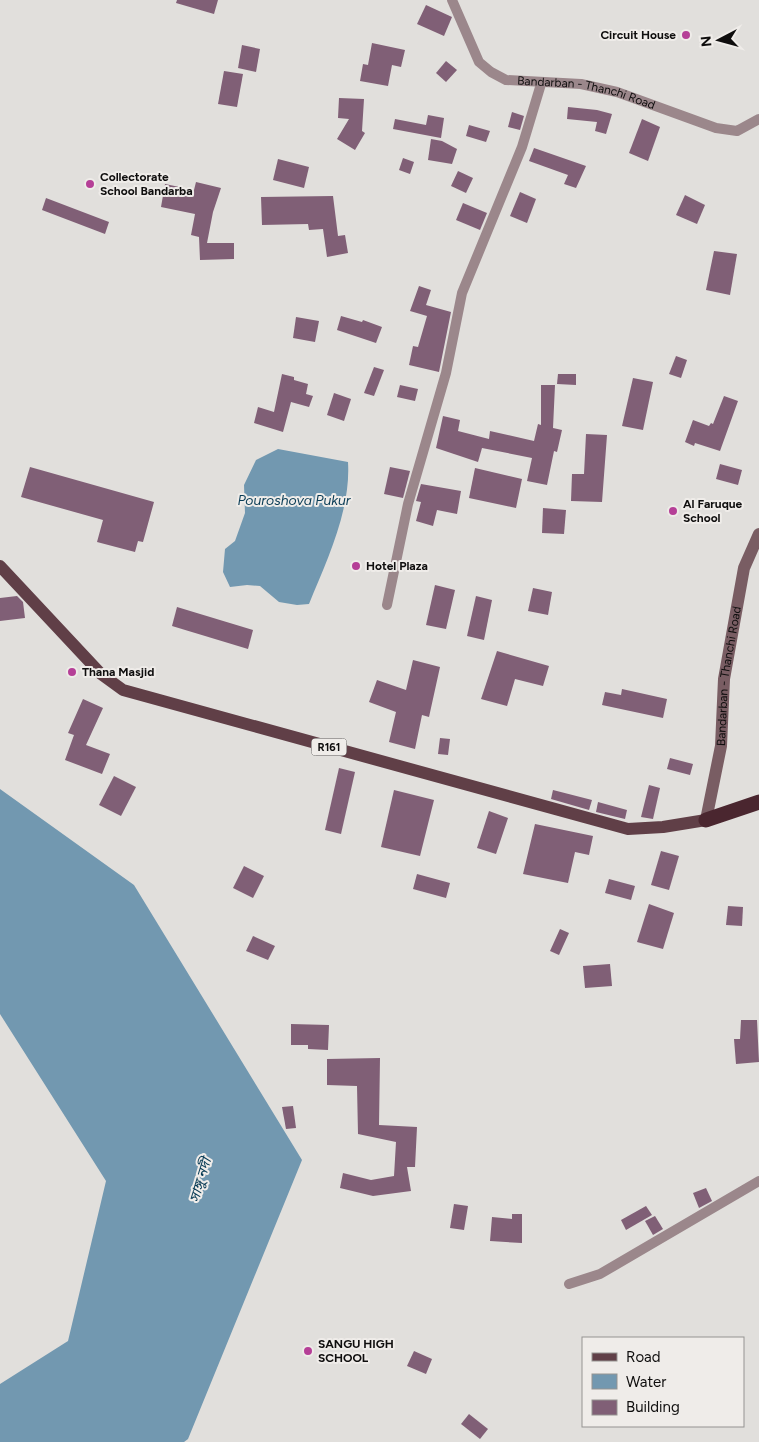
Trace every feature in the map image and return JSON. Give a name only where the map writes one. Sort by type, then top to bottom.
[{"type":"highway","points":[[706,820],[759,802]]},
{"type":"main road","name":"Bandarban - Thanchi Road","points":[[706,820],[721,746],[724,680],[744,568],[759,534]]},
{"type":"main road","name":"R161","points":[[0,566],[101,674],[123,690],[628,829],[663,827],[706,820]]},
{"type":"street","name":"Bandarban - Thanchi Road","points":[[452,0],[479,62],[491,72],[506,80],[541,84],[581,84],[617,92],[716,128],[737,131],[759,119]]},
{"type":"street","points":[[387,605],[408,504],[446,373],[462,293],[522,147],[541,84]]},
{"type":"street","points":[[569,1284],[600,1274],[759,1181]]},
{"type":"water","name":"Pouroshova Pukur","points":[[278,449],[348,462],[346,498],[342,516],[309,604],[297,605],[279,602],[260,586],[230,587],[223,572],[225,549],[235,541],[245,513],[244,485],[256,460]]},
{"type":"water","name":"সাঙ্গু নদী","points":[[0,789],[134,885],[302,1160],[188,1439],[184,1442],[0,1442],[0,1384],[68,1341],[106,1181],[0,1014]]},
{"type":"building","points":[[177,0],[218,0],[214,14],[176,3]]},
{"type":"building","points":[[426,5],[452,17],[444,36],[417,24]]},
{"type":"building","points":[[372,43],[405,50],[401,67],[392,65],[388,86],[360,81],[363,64],[368,65]]},
{"type":"building","points":[[242,45],[260,49],[256,72],[238,68]]},
{"type":"building","points":[[446,61],[457,70],[446,82],[436,73]]},
{"type":"building","points":[[224,71],[243,74],[237,107],[218,104]]},
{"type":"building","points":[[339,98],[364,99],[362,131],[365,133],[355,150],[337,139],[349,119],[338,118]]},
{"type":"building","points":[[568,107],[597,110],[612,114],[606,134],[595,131],[597,122],[567,119]]},
{"type":"building","points":[[512,112],[524,116],[520,130],[508,127]]},
{"type":"building","points":[[428,115],[444,118],[441,138],[393,129],[395,119],[426,125]]},
{"type":"building","points":[[642,119],[660,127],[648,161],[629,153]]},
{"type":"building","points":[[469,125],[490,131],[486,142],[466,136]]},
{"type":"building","points":[[431,139],[442,141],[457,149],[452,164],[428,160]]},
{"type":"building","points":[[534,148],[586,166],[576,188],[564,184],[568,175],[529,161]]},
{"type":"building","points":[[403,158],[414,162],[410,174],[399,170]]},
{"type":"building","points":[[278,159],[309,167],[304,188],[273,180]]},
{"type":"building","points":[[458,171],[473,178],[466,193],[451,186]]},
{"type":"building","points":[[196,182],[221,188],[213,212],[207,243],[234,243],[234,259],[200,260],[199,237],[191,235],[195,214],[161,207],[165,184],[194,190]]},
{"type":"building","points":[[520,192],[536,199],[527,223],[510,216]]},
{"type":"building","points":[[685,195],[705,205],[697,224],[676,215]]},
{"type":"building","points":[[333,196],[338,236],[345,235],[348,253],[327,257],[323,229],[309,230],[308,224],[262,225],[261,197]]},
{"type":"building","points":[[46,198],[109,222],[105,234],[42,210]]},
{"type":"building","points":[[463,203],[487,213],[480,230],[456,220]]},
{"type":"building","points":[[714,251],[737,254],[730,295],[706,290]]},
{"type":"building","points":[[419,286],[431,290],[426,305],[451,312],[439,372],[409,365],[413,346],[418,347],[427,316],[410,311]]},
{"type":"building","points":[[341,316],[362,322],[363,320],[382,327],[376,343],[337,330]]},
{"type":"building","points":[[296,317],[319,321],[315,342],[293,338]]},
{"type":"building","points":[[676,356],[687,360],[681,378],[669,374]]},
{"type":"building","points":[[374,367],[384,370],[374,396],[364,393]]},
{"type":"building","points":[[282,374],[294,377],[294,380],[308,384],[306,394],[313,396],[309,407],[291,402],[283,432],[254,423],[258,407],[274,412]]},
{"type":"building","points":[[558,374],[576,374],[576,385],[557,384]]},
{"type":"building","points":[[633,378],[653,382],[643,430],[622,426]]},
{"type":"building","points":[[400,385],[418,389],[415,401],[397,397]]},
{"type":"building","points":[[541,385],[555,385],[553,428],[562,430],[557,452],[554,451],[547,485],[527,481],[532,458],[482,448],[478,462],[436,448],[443,416],[460,420],[458,431],[489,439],[490,431],[534,441],[538,424],[541,425]]},
{"type":"building","points":[[334,393],[351,399],[344,421],[327,415]]},
{"type":"building","points":[[724,396],[738,401],[720,451],[695,443],[694,446],[685,442],[693,420],[709,426],[711,423],[713,424]]},
{"type":"building","points":[[586,434],[607,435],[602,502],[571,501],[572,474],[584,474]]},
{"type":"building","points":[[720,464],[742,470],[738,485],[716,479]]},
{"type":"building","points":[[30,467],[154,502],[143,542],[138,541],[135,552],[97,542],[103,520],[21,497]]},
{"type":"building","points":[[390,467],[410,471],[403,498],[384,494]]},
{"type":"building","points":[[475,468],[522,479],[516,508],[469,498]]},
{"type":"building","points":[[421,484],[461,491],[457,514],[437,510],[433,526],[416,521],[421,502],[416,501]]},
{"type":"building","points":[[543,508],[566,510],[564,534],[542,533]]},
{"type":"building","points":[[435,585],[455,590],[446,629],[426,625]]},
{"type":"building","points":[[533,588],[552,592],[548,615],[528,611]]},
{"type":"building","points":[[17,596],[23,602],[25,618],[0,621],[0,598]]},
{"type":"building","points":[[476,596],[492,600],[484,640],[467,636]]},
{"type":"building","points":[[177,607],[253,630],[248,649],[172,626]]},
{"type":"building","points":[[497,651],[549,666],[543,686],[515,679],[507,706],[481,699]]},
{"type":"building","points":[[413,660],[440,667],[429,717],[422,715],[415,749],[389,742],[396,712],[369,702],[377,680],[406,690]]},
{"type":"building","points":[[622,689],[667,699],[663,718],[602,705],[605,692],[621,695]]},
{"type":"building","points":[[83,699],[103,708],[86,745],[110,754],[102,774],[65,760],[74,735],[68,733]]},
{"type":"building","points":[[440,738],[450,739],[448,755],[438,754]]},
{"type":"building","points":[[670,758],[693,764],[690,775],[667,769]]},
{"type":"building","points":[[339,768],[355,772],[341,834],[325,830]]},
{"type":"building","points":[[114,776],[136,787],[121,816],[99,805]]},
{"type":"building","points":[[649,785],[660,788],[653,819],[641,817]]},
{"type":"building","points":[[394,790],[434,800],[420,856],[381,847]]},
{"type":"building","points":[[553,790],[592,800],[589,810],[551,799]]},
{"type":"building","points":[[598,802],[627,810],[625,819],[596,812]]},
{"type":"building","points":[[489,811],[508,818],[496,854],[477,848]]},
{"type":"building","points":[[535,824],[593,836],[589,855],[575,852],[568,883],[523,874]]},
{"type":"building","points":[[661,851],[679,856],[669,890],[651,885]]},
{"type":"building","points":[[244,866],[264,876],[253,898],[233,888]]},
{"type":"building","points":[[417,874],[450,883],[446,898],[413,889]]},
{"type":"building","points":[[609,879],[635,886],[631,900],[605,893]]},
{"type":"building","points":[[649,904],[674,913],[663,949],[637,942]]},
{"type":"building","points":[[728,906],[743,907],[742,926],[726,925]]},
{"type":"building","points":[[560,929],[569,933],[559,955],[550,951]]},
{"type":"building","points":[[253,936],[275,946],[268,960],[246,951]]},
{"type":"building","points":[[610,964],[612,986],[585,988],[583,966]]},
{"type":"building","points":[[741,1020],[757,1020],[759,1062],[736,1064],[734,1039],[740,1039]]},
{"type":"building","points":[[291,1024],[329,1025],[328,1050],[308,1049],[308,1045],[291,1045]]},
{"type":"building","points":[[380,1058],[379,1125],[417,1127],[415,1167],[407,1167],[411,1191],[373,1196],[340,1188],[343,1173],[371,1180],[394,1176],[396,1142],[358,1134],[357,1086],[327,1085],[327,1059]]},
{"type":"building","points":[[293,1106],[296,1128],[286,1129],[282,1107]]},
{"type":"building","points":[[706,1188],[712,1201],[699,1208],[693,1193]]},
{"type":"building","points":[[454,1204],[468,1206],[464,1230],[450,1228]]},
{"type":"building","points":[[646,1206],[652,1215],[626,1230],[621,1220]]},
{"type":"building","points":[[512,1214],[522,1214],[522,1243],[490,1241],[492,1217],[512,1219]]},
{"type":"building","points":[[655,1216],[663,1229],[653,1235],[645,1221]]},
{"type":"building","points":[[414,1351],[432,1359],[426,1374],[407,1366]]},
{"type":"building","points":[[469,1414],[488,1429],[480,1439],[461,1424]]},
{"type":"place","name":"Circuit House","points":[[686,35]]},
{"type":"place","name":"Collectorate School Bandarba","points":[[90,184]]},
{"type":"place","name":"Al Faruque School","points":[[673,511]]},
{"type":"place","name":"Hotel Plaza","points":[[356,566]]},
{"type":"place","name":"Thana Masjid","points":[[72,672]]},
{"type":"place","name":"SANGU HIGH SCHOOL","points":[[308,1351]]}]
